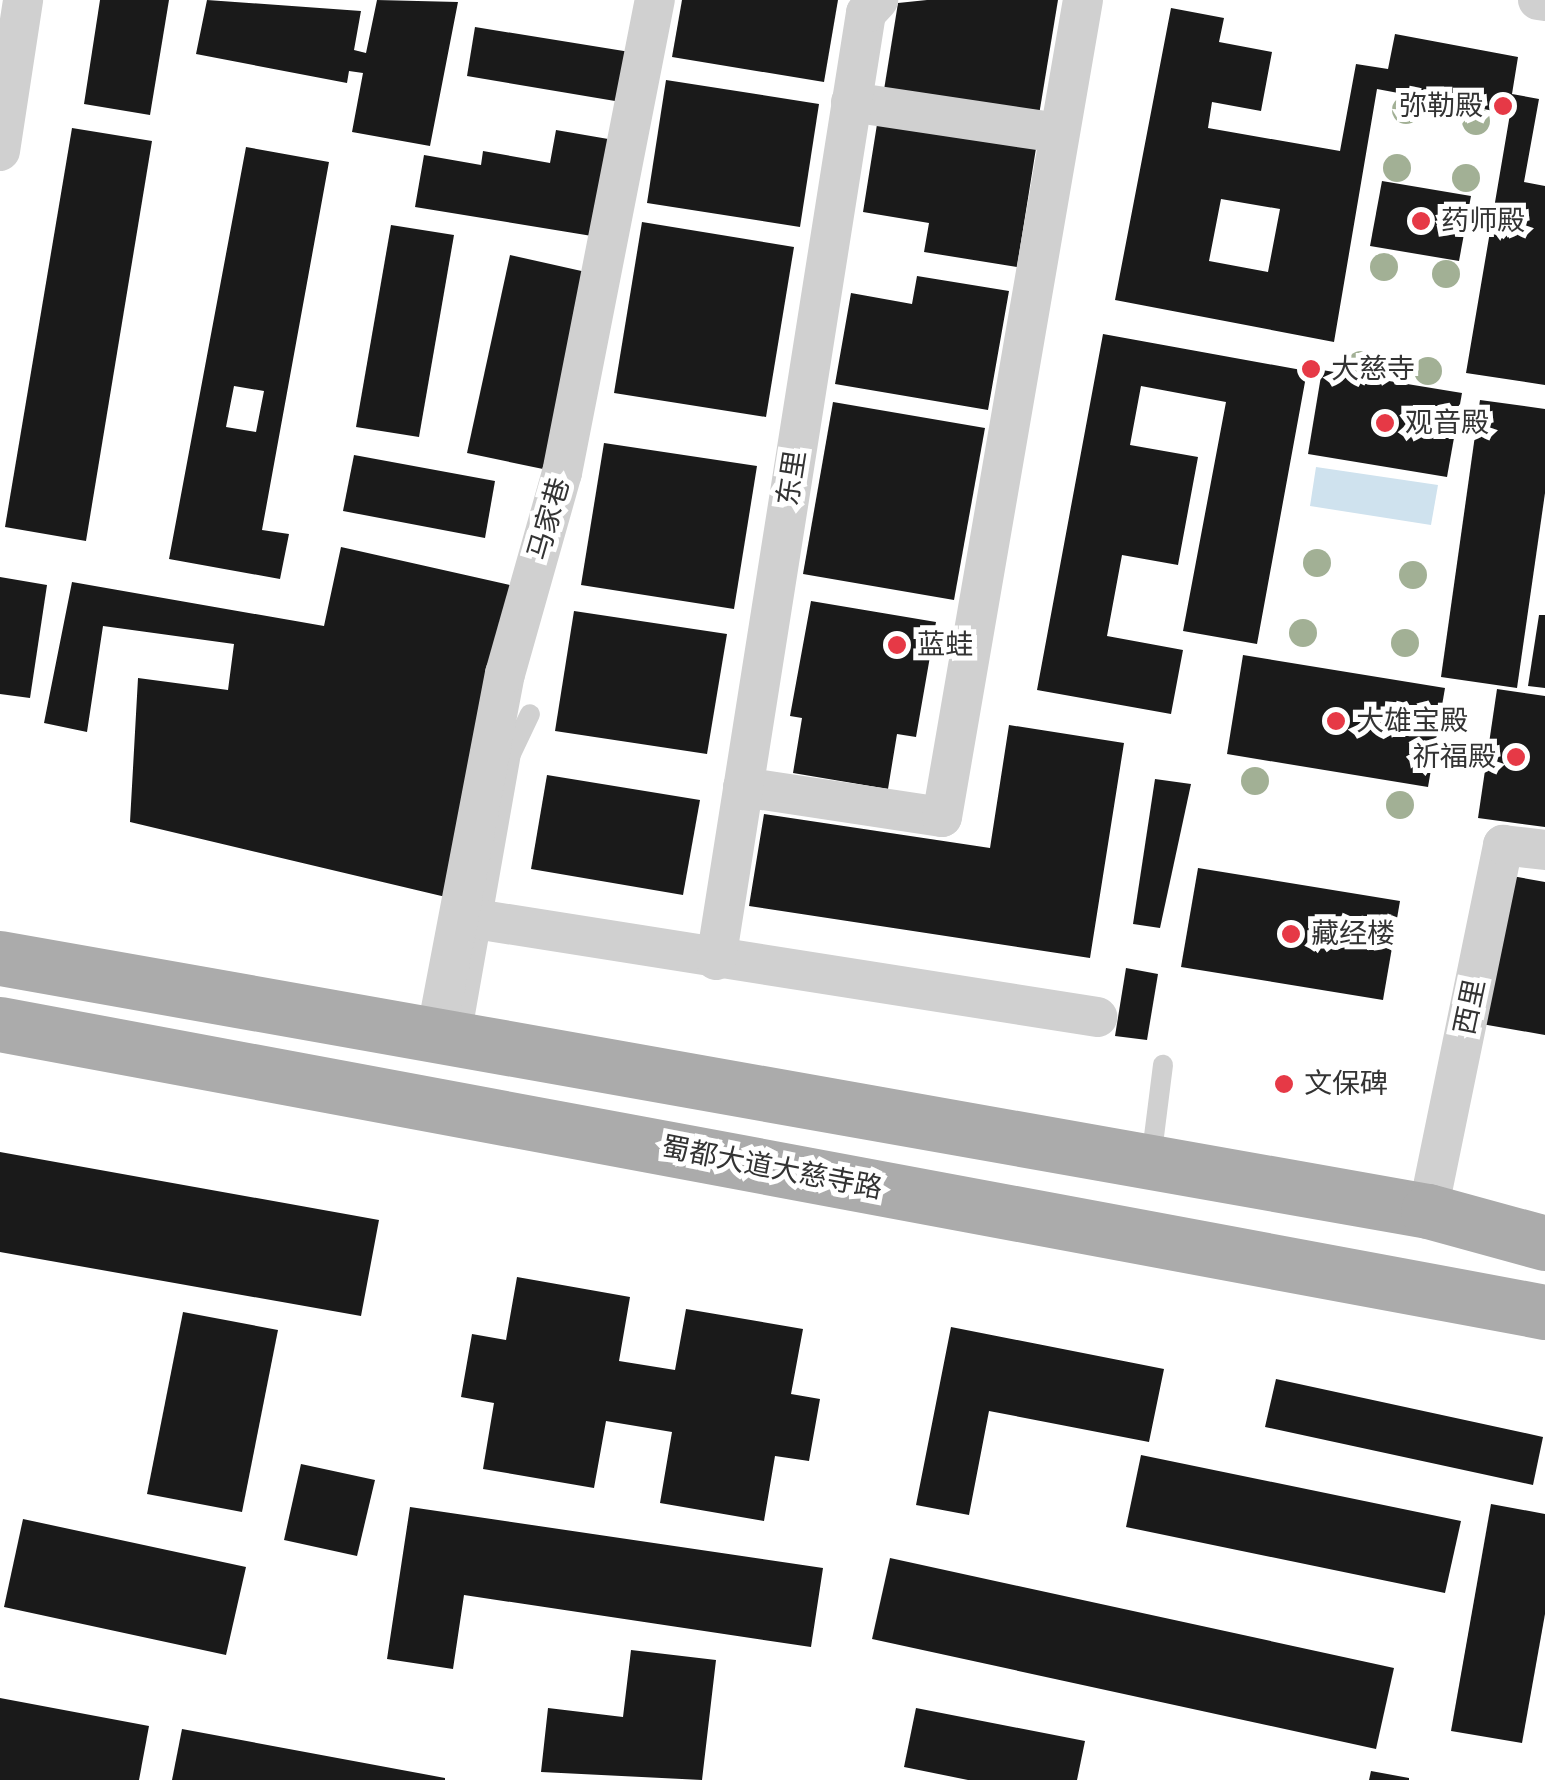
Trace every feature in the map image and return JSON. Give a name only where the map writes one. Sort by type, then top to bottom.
[{"type":"main road","points":[[0,958],[1428,1211],[1545,1243]]},
{"type":"main road","name":"蜀都大道大慈寺路","points":[[0,1024],[1545,1312]]},
{"type":"street","points":[[0,151],[23,0]]},
{"type":"street","name":"马家巷","points":[[448,1037],[504,674],[562,473],[654,0]]},
{"type":"street","name":"东里","points":[[716,960],[851,102],[866,14],[878,0]]},
{"type":"street","points":[[743,788],[942,817],[1083,0]]},
{"type":"street","points":[[851,102],[1060,133]]},
{"type":"street","name":"西里","points":[[1428,1211],[1503,844],[1545,850]]},
{"type":"street","points":[[482,920],[716,960],[1098,1017]]},
{"type":"lane","points":[[448,1037],[482,920],[511,754],[530,714]]},
{"type":"lane","points":[[1150,1162],[1163,1065]]},
{"type":"water","points":[[1316,467],[1438,485],[1431,525],[1310,506]]},
{"type":"building","points":[[100,0],[169,0],[150,115],[84,104]]},
{"type":"building","points":[[207,0],[361,11],[354,50],[366,53],[377,0],[458,2],[430,146],[352,132],[363,73],[349,71],[347,83],[196,54]]},
{"type":"building","points":[[682,0],[838,0],[824,82],[672,57]]},
{"type":"building","points":[[1058,0],[1038,121],[883,96],[898,3]]},
{"type":"building","points":[[1171,8],[1224,18],[1219,42],[1272,52],[1261,111],[1212,102],[1208,128],[1340,151],[1356,64],[1388,69],[1395,34],[1518,57],[1512,94],[1539,99],[1524,182],[1545,186],[1545,385],[1466,373],[1510,114],[1377,89],[1334,342],[1115,300]],"holes":[[[1221,199],[1280,209],[1268,272],[1209,261]]]},
{"type":"building","points":[[475,27],[630,52],[621,102],[467,76]]},
{"type":"building","points":[[666,80],[819,104],[800,227],[647,203]]},
{"type":"building","points":[[878,118],[1037,142],[1017,267],[924,252],[929,223],[863,212]]},
{"type":"building","points":[[72,128],[152,141],[86,541],[5,527]]},
{"type":"building","points":[[556,130],[614,140],[598,237],[415,207],[424,155],[481,165],[483,151],[550,163]]},
{"type":"building","points":[[246,147],[329,162],[262,530],[289,534],[280,579],[169,559]],"holes":[[[234,386],[264,391],[256,432],[226,427]]]},
{"type":"building","name":"药师殿","points":[[1382,181],[1471,196],[1459,261],[1370,246]]},
{"type":"building","points":[[642,222],[794,247],[766,417],[614,393]]},
{"type":"building","points":[[391,225],[454,235],[419,437],[356,427]]},
{"type":"building","points":[[510,255],[586,272],[543,469],[467,453]]},
{"type":"building","points":[[917,276],[1009,291],[988,410],[835,384],[851,293],[912,304]]},
{"type":"building","points":[[1103,334],[1307,371],[1257,644],[1183,631],[1226,402],[1141,386],[1130,445],[1198,457],[1178,565],[1122,555],[1107,636],[1183,650],[1171,714],[1037,690]]},
{"type":"building","name":"观音殿","points":[[1322,370],[1462,393],[1447,477],[1308,454]]},
{"type":"building","points":[[1480,400],[1545,409],[1545,493],[1517,688],[1441,677]]},
{"type":"building","points":[[833,402],[985,428],[954,600],[803,574]]},
{"type":"building","points":[[604,443],[757,466],[734,609],[581,585]]},
{"type":"building","points":[[354,455],[495,481],[485,538],[343,511]]},
{"type":"building","points":[[341,547],[514,586],[450,898],[130,822],[138,678],[228,690],[234,644],[103,626],[87,732],[44,723],[72,582],[324,626]]},
{"type":"building","points":[[0,577],[47,585],[30,698],[0,694]]},
{"type":"building","points":[[811,601],[936,622],[916,737],[897,734],[888,789],[793,773],[802,718],[790,716]]},
{"type":"building","points":[[574,611],[727,634],[707,754],[555,731]]},
{"type":"building","points":[[1539,615],[1545,615],[1545,688],[1528,686]]},
{"type":"building","name":"大雄宝殿","points":[[1243,655],[1445,688],[1428,787],[1227,754]]},
{"type":"building","name":"祈福殿","points":[[1497,689],[1545,696],[1545,827],[1478,818]]},
{"type":"building","points":[[1009,725],[1124,743],[1090,958],[749,906],[764,814],[990,848]]},
{"type":"building","points":[[547,775],[700,800],[683,895],[531,869]]},
{"type":"building","points":[[1155,779],[1191,784],[1160,928],[1133,924]]},
{"type":"building","name":"藏经楼","points":[[1198,868],[1400,901],[1383,1000],[1181,967]]},
{"type":"building","points":[[1501,874],[1545,882],[1545,1035],[1476,1023]]},
{"type":"building","points":[[1126,968],[1158,974],[1147,1040],[1115,1036]]},
{"type":"building","points":[[0,1152],[379,1220],[361,1316],[0,1252]]},
{"type":"building","points":[[517,1277],[630,1297],[619,1361],[675,1370],[686,1309],[803,1329],[791,1394],[820,1399],[809,1461],[775,1456],[764,1521],[660,1503],[672,1432],[606,1421],[594,1488],[483,1469],[494,1403],[461,1397],[472,1334],[506,1340]]},
{"type":"building","points":[[183,1312],[278,1330],[242,1512],[147,1494]]},
{"type":"building","points":[[951,1327],[1164,1369],[1149,1442],[989,1411],[969,1515],[916,1505]]},
{"type":"building","points":[[1276,1379],[1543,1437],[1533,1485],[1265,1427]]},
{"type":"building","points":[[1141,1455],[1461,1521],[1445,1593],[1126,1527]]},
{"type":"building","points":[[301,1464],[375,1480],[357,1556],[284,1540]]},
{"type":"building","points":[[1491,1504],[1545,1514],[1545,1614],[1522,1743],[1451,1731]]},
{"type":"building","points":[[410,1507],[823,1568],[811,1647],[464,1595],[453,1669],[387,1659]]},
{"type":"building","points":[[23,1519],[246,1567],[226,1655],[4,1607]]},
{"type":"building","points":[[890,1558],[1394,1668],[1376,1749],[872,1639]]},
{"type":"building","points":[[631,1650],[716,1660],[702,1780],[541,1772],[548,1708],[623,1717]]},
{"type":"building","points":[[0,1698],[149,1726],[139,1780],[0,1780]]},
{"type":"building","points":[[916,1708],[1085,1741],[1077,1780],[968,1780],[904,1767]]},
{"type":"building","points":[[182,1729],[445,1778],[445,1780],[172,1780]]},
{"type":"building","points":[[1371,1771],[1409,1778],[1409,1780],[1369,1780]]},
{"type":"place","name":"弥勒殿","points":[[1503,106]]},
{"type":"place","name":"药师殿","points":[[1421,221]]},
{"type":"place","name":"大慈寺","points":[[1311,369]]},
{"type":"place","name":"观音殿","points":[[1385,423]]},
{"type":"place","name":"蓝蛙","points":[[897,645]]},
{"type":"place","name":"大雄宝殿","points":[[1336,721]]},
{"type":"place","name":"祈福殿","points":[[1516,757]]},
{"type":"place","name":"藏经楼","points":[[1291,934]]},
{"type":"place","name":"文保碑","points":[[1284,1084]]}]
